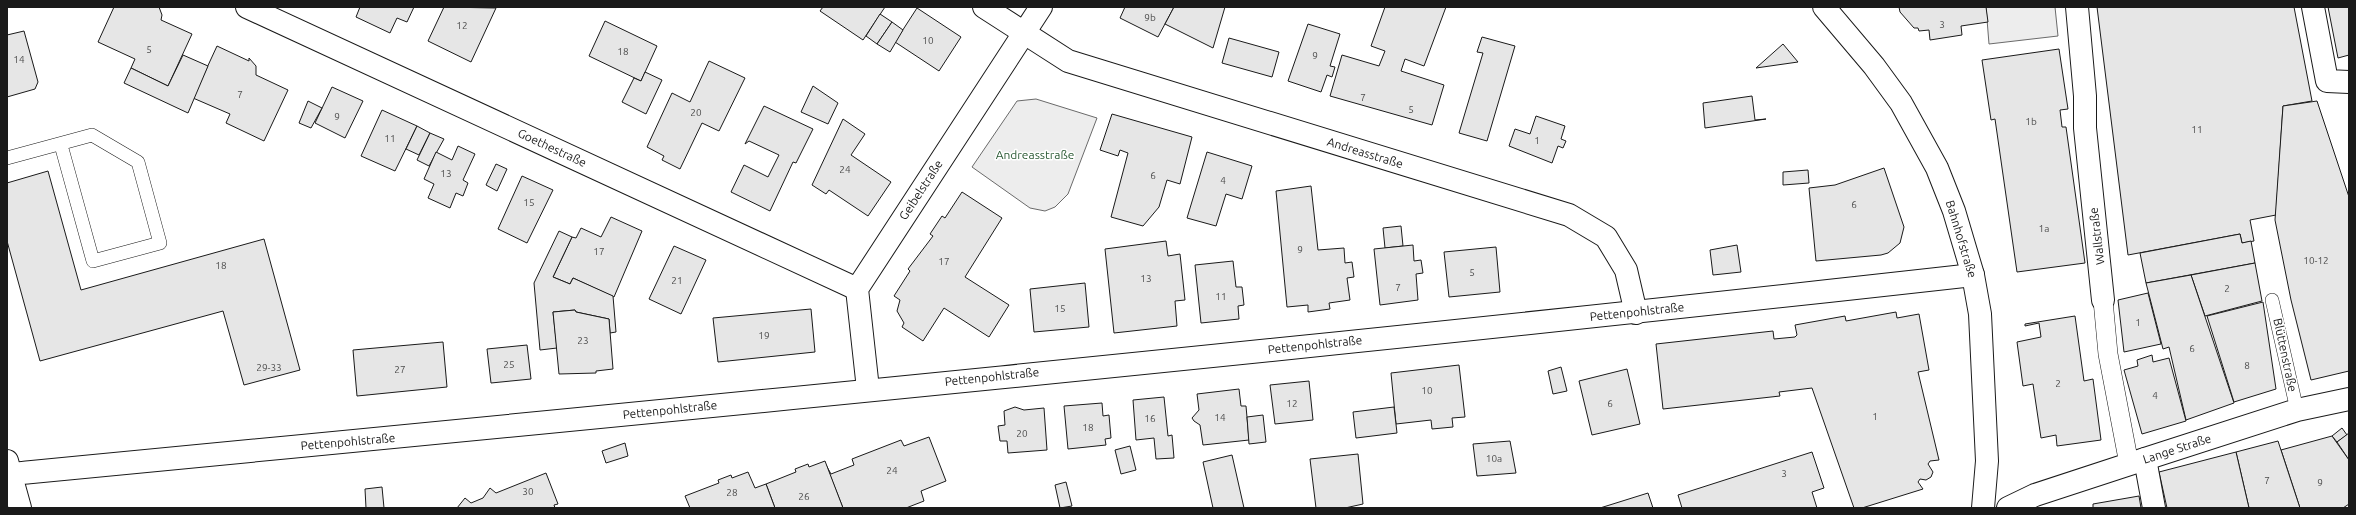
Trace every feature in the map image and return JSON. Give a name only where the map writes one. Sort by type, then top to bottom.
[{"type":"street","name":"Goethestraße","points":[[247,7],[857,289]]},
{"type":"street","name":"Andreasstraße","points":[[984,7],[1068,61],[1569,215],[1606,238],[1626,270],[1636,313]]},
{"type":"street","name":"Geibelstraße","points":[[857,289],[1041,7]]},
{"type":"street","name":"Bahnhofstraße","points":[[1824,7],[1874,66],[1900,103],[1937,168],[1954,211],[1973,275],[1980,314],[1987,461],[1983,508]]},
{"type":"street","name":"Wallstraße","points":[[2077,7],[2086,96],[2085,128],[2108,354],[2137,461]]},
{"type":"street","points":[[2313,7],[2327,81],[2349,82]]},
{"type":"street","name":"Pettenpohlstraße","points":[[9,467],[566,421],[868,389],[1636,313],[1973,275]]},
{"type":"street","points":[[857,289],[868,389]]},
{"type":"street","name":"Lange Straße","points":[[2008,508],[2035,495],[2137,461],[2297,410],[2349,399]]},
{"type":"street","points":[[2137,461],[2154,508]]},
{"type":"street","points":[[9,467],[20,508]]},
{"type":"lane","points":[[7,158],[92,136],[138,162],[160,243],[93,261],[61,145]]},
{"type":"lane","name":"Blüttenstraße","points":[[2272,300],[2297,410]]},
{"type":"shaded area","points":[[1986,7],[2055,7],[2058,36],[1989,44]]},
{"type":"shaded area","name":"Andreasstraße","points":[[1036,99],[1097,118],[1068,194],[1055,207],[1045,211],[1030,208],[972,167],[1017,101]]},
{"type":"building","points":[[114,7],[159,7],[162,15],[161,20],[192,34],[168,86],[131,68],[135,59],[98,42]]},
{"type":"building","points":[[360,7],[414,7],[407,22],[397,18],[390,33],[356,17]]},
{"type":"building","points":[[444,7],[496,8],[471,62],[428,41]]},
{"type":"building","points":[[823,7],[885,7],[863,40],[820,11]]},
{"type":"building","points":[[1125,7],[1174,7],[1158,37],[1120,18]]},
{"type":"building","points":[[1174,7],[1225,7],[1213,48],[1165,24]]},
{"type":"building","points":[[1385,7],[1446,7],[1424,66],[1405,59],[1401,71],[1444,85],[1432,125],[1330,96],[1342,55],[1379,66],[1385,51],[1371,46]]},
{"type":"building","points":[[1899,7],[1986,7],[1988,22],[1961,26],[1962,35],[1930,40],[1929,30],[1919,31],[1918,28],[1914,28],[1900,12]]},
{"type":"building","points":[[2097,7],[2294,7],[2312,101],[2283,106],[2276,215],[2250,220],[2254,241],[2242,243],[2240,234],[2128,255]]},
{"type":"building","points":[[2328,7],[2349,7],[2349,55],[2338,58]]},
{"type":"building","points":[[917,8],[961,37],[939,71],[895,42]]},
{"type":"building","points":[[880,14],[892,22],[877,44],[866,36]]},
{"type":"building","points":[[605,21],[657,46],[641,81],[589,56]]},
{"type":"building","points":[[892,22],[903,30],[890,52],[877,44]]},
{"type":"building","points":[[1308,24],[1340,34],[1330,66],[1335,67],[1332,77],[1327,75],[1321,92],[1288,81]]},
{"type":"building","points":[[24,31],[38,82],[35,89],[7,97],[7,35]]},
{"type":"building","points":[[1482,37],[1515,46],[1487,141],[1459,133],[1483,53],[1477,52]]},
{"type":"building","points":[[1229,38],[1279,52],[1272,77],[1222,63]]},
{"type":"building","points":[[1783,44],[1798,62],[1756,68]]},
{"type":"building","points":[[217,46],[249,61],[249,58],[256,66],[256,75],[288,90],[264,141],[226,123],[230,114],[193,98]]},
{"type":"building","points":[[2059,49],[2068,109],[2060,110],[2062,127],[2066,127],[2085,263],[2017,272],[1995,119],[1991,120],[1982,60]]},
{"type":"building","points":[[183,55],[208,66],[188,113],[124,83],[131,68],[168,86]]},
{"type":"building","points":[[709,61],[745,78],[719,131],[702,123],[680,169],[662,160],[664,156],[647,147],[672,93],[690,102]]},
{"type":"building","points":[[645,72],[662,80],[646,114],[622,102],[634,78],[641,81]]},
{"type":"building","points":[[813,86],[838,103],[828,124],[801,112]]},
{"type":"building","points":[[332,87],[363,101],[345,138],[315,123]]},
{"type":"building","points":[[1752,96],[1755,120],[1766,119],[1705,128],[1703,103]]},
{"type":"building","points":[[308,101],[322,108],[311,128],[299,123]]},
{"type":"building","points":[[2317,101],[2349,197],[2349,371],[2311,380],[2291,300],[2275,220],[2283,106]]},
{"type":"building","points":[[764,106],[813,129],[796,163],[793,162],[770,211],[731,192],[744,165],[768,177],[779,155],[749,141],[745,144]]},
{"type":"building","points":[[382,110],[417,126],[395,171],[361,156]]},
{"type":"building","points":[[1112,114],[1192,137],[1180,184],[1167,180],[1159,207],[1143,226],[1111,217],[1128,153],[1120,150],[1118,156],[1100,150]]},
{"type":"building","points":[[1536,116],[1565,126],[1561,139],[1566,141],[1563,148],[1558,146],[1552,163],[1509,146],[1515,129],[1530,134]]},
{"type":"building","points":[[843,119],[865,134],[851,155],[891,182],[868,216],[829,190],[826,194],[812,185]]},
{"type":"building","points":[[417,126],[430,133],[419,155],[406,149]]},
{"type":"building","points":[[430,133],[444,139],[429,166],[417,160]]},
{"type":"building","points":[[458,146],[475,154],[463,180],[468,183],[463,196],[456,193],[450,208],[428,198],[434,184],[424,179],[436,152],[452,160]]},
{"type":"building","points":[[1207,152],[1252,166],[1242,199],[1226,194],[1216,226],[1187,218]]},
{"type":"building","points":[[496,164],[507,169],[497,191],[486,185]]},
{"type":"building","points":[[1884,168],[1904,227],[1900,243],[1888,253],[1881,255],[1816,261],[1809,188],[1835,185]]},
{"type":"building","points":[[1808,170],[1809,183],[1783,185],[1783,172]]},
{"type":"building","points":[[48,171],[81,290],[264,239],[300,370],[244,385],[223,311],[40,361],[7,241],[7,183]]},
{"type":"building","points":[[522,176],[553,190],[527,243],[498,229]]},
{"type":"building","points":[[1311,186],[1318,250],[1344,248],[1345,263],[1352,262],[1354,277],[1347,278],[1350,300],[1329,303],[1330,309],[1308,312],[1308,305],[1287,307],[1276,191]]},
{"type":"building","points":[[962,192],[1002,218],[965,277],[1009,305],[989,337],[944,308],[923,341],[902,327],[904,323],[897,311],[900,300],[894,296],[910,271],[908,269],[933,236],[930,234],[942,216],[945,218]]},
{"type":"building","points":[[611,217],[642,231],[614,297],[573,278],[570,284],[553,277],[572,237],[576,238],[581,228],[601,237]]},
{"type":"building","points":[[1401,226],[1403,246],[1385,248],[1383,228]]},
{"type":"building","points":[[559,231],[572,237],[553,277],[570,284],[573,278],[613,296],[616,332],[610,333],[609,319],[576,312],[575,310],[553,312],[557,348],[540,350],[534,283]]},
{"type":"building","points":[[2240,234],[2242,243],[2251,241],[2255,263],[2146,283],[2140,253]]},
{"type":"building","points":[[1166,241],[1168,256],[1180,254],[1185,300],[1175,301],[1177,326],[1114,333],[1105,249]]},
{"type":"building","points":[[1413,245],[1414,261],[1421,260],[1423,273],[1416,274],[1418,300],[1380,305],[1374,249]]},
{"type":"building","points":[[1737,245],[1741,272],[1713,275],[1710,250]]},
{"type":"building","points":[[674,246],[706,260],[681,314],[649,299]]},
{"type":"building","points":[[1496,247],[1500,292],[1449,297],[1444,252]]},
{"type":"building","points":[[1233,261],[1236,287],[1242,287],[1244,305],[1238,306],[1239,319],[1201,323],[1195,265]]},
{"type":"building","points":[[2255,263],[2262,301],[2205,316],[2191,275]]},
{"type":"building","points":[[2191,275],[2234,403],[2186,420],[2169,347],[2163,349],[2146,283]]},
{"type":"building","points":[[1085,283],[1089,327],[1034,332],[1030,289]]},
{"type":"building","points":[[2148,293],[2161,344],[2124,352],[2118,300]]},
{"type":"building","points":[[2263,302],[2276,389],[2234,402],[2207,316]]},
{"type":"building","points":[[811,309],[815,352],[718,362],[713,318]]},
{"type":"building","points":[[575,310],[576,312],[609,319],[613,369],[596,371],[596,373],[559,374],[553,312]]},
{"type":"building","points":[[1896,312],[1897,318],[1919,314],[1929,370],[1918,372],[1939,460],[1930,461],[1928,464],[1933,472],[1931,477],[1926,480],[1920,479],[1918,482],[1923,489],[1862,508],[1854,508],[1812,388],[1779,392],[1780,396],[1663,409],[1656,344],[1773,331],[1774,339],[1795,337],[1797,335],[1795,325],[1845,316],[1846,321]]},
{"type":"building","points":[[2075,316],[2084,381],[2093,379],[2101,440],[2057,446],[2056,435],[2041,438],[2033,384],[2023,386],[2017,342],[2041,337],[2039,323],[2025,326],[2025,324]]},
{"type":"building","points":[[443,342],[447,387],[357,396],[353,350]]},
{"type":"building","points":[[527,345],[531,379],[491,383],[487,349]]},
{"type":"building","points":[[2152,355],[2153,362],[2169,358],[2186,421],[2142,434],[2124,370],[2138,366],[2137,360]]},
{"type":"building","points":[[1459,365],[1465,417],[1452,418],[1453,427],[1432,429],[1431,420],[1396,424],[1391,373]]},
{"type":"building","points":[[1561,367],[1567,391],[1553,394],[1548,371]]},
{"type":"building","points":[[1627,369],[1640,424],[1592,435],[1579,381]]},
{"type":"building","points":[[1309,381],[1313,420],[1275,424],[1270,385]]},
{"type":"building","points":[[1239,389],[1241,406],[1246,406],[1249,440],[1203,445],[1200,425],[1192,418],[1199,410],[1197,394]]},
{"type":"building","points":[[1164,397],[1168,436],[1172,435],[1174,458],[1156,459],[1154,438],[1136,440],[1133,400]]},
{"type":"building","points":[[1102,403],[1103,416],[1109,415],[1111,438],[1105,439],[1106,445],[1068,449],[1064,406]]},
{"type":"building","points":[[1015,407],[1024,410],[1044,408],[1047,450],[1008,453],[1007,441],[1000,441],[998,426],[1005,425],[1004,411]]},
{"type":"building","points":[[1394,407],[1397,433],[1356,438],[1353,412]]},
{"type":"building","points":[[1263,415],[1266,442],[1249,444],[1247,417]]},
{"type":"building","points":[[2342,428],[2347,435],[2337,442],[2332,436]]},
{"type":"building","points":[[2349,433],[2349,460],[2337,442]]},
{"type":"building","points":[[2332,436],[2349,460],[2349,504],[2343,508],[2300,508],[2281,450]]},
{"type":"building","points":[[929,437],[946,481],[921,491],[924,501],[906,508],[843,508],[826,465],[831,474],[854,465],[852,459],[901,440],[904,446]]},
{"type":"building","points":[[1510,441],[1516,473],[1477,476],[1473,444]]},
{"type":"building","points":[[2278,441],[2300,508],[2249,508],[2236,452]]},
{"type":"building","points":[[625,443],[628,456],[606,463],[602,451]]},
{"type":"building","points":[[1130,446],[1136,470],[1121,474],[1115,450]]},
{"type":"building","points":[[1812,452],[1824,488],[1812,492],[1817,508],[1682,508],[1678,495]]},
{"type":"building","points":[[2236,452],[2249,508],[2167,508],[2159,472]]},
{"type":"building","points":[[1358,454],[1363,504],[1345,508],[1316,508],[1310,459]]},
{"type":"building","points":[[1232,455],[1244,508],[1213,508],[1203,462]]},
{"type":"building","points":[[825,461],[843,508],[775,508],[766,484],[796,472],[795,469],[808,464],[809,467]]},
{"type":"building","points":[[748,472],[755,488],[766,484],[775,508],[690,508],[685,496],[719,483],[718,480],[731,475],[732,478]]},
{"type":"building","points":[[546,473],[558,504],[554,505],[555,508],[457,508],[465,498],[471,503],[483,498],[490,488],[496,493]]},
{"type":"building","points":[[1066,482],[1072,506],[1060,508],[1055,485]]},
{"type":"building","points":[[382,487],[384,508],[366,508],[365,489]]},
{"type":"building","points":[[1648,493],[1653,508],[1600,508]]},
{"type":"building","points":[[2139,496],[2141,508],[2093,508],[2093,504]]}]
